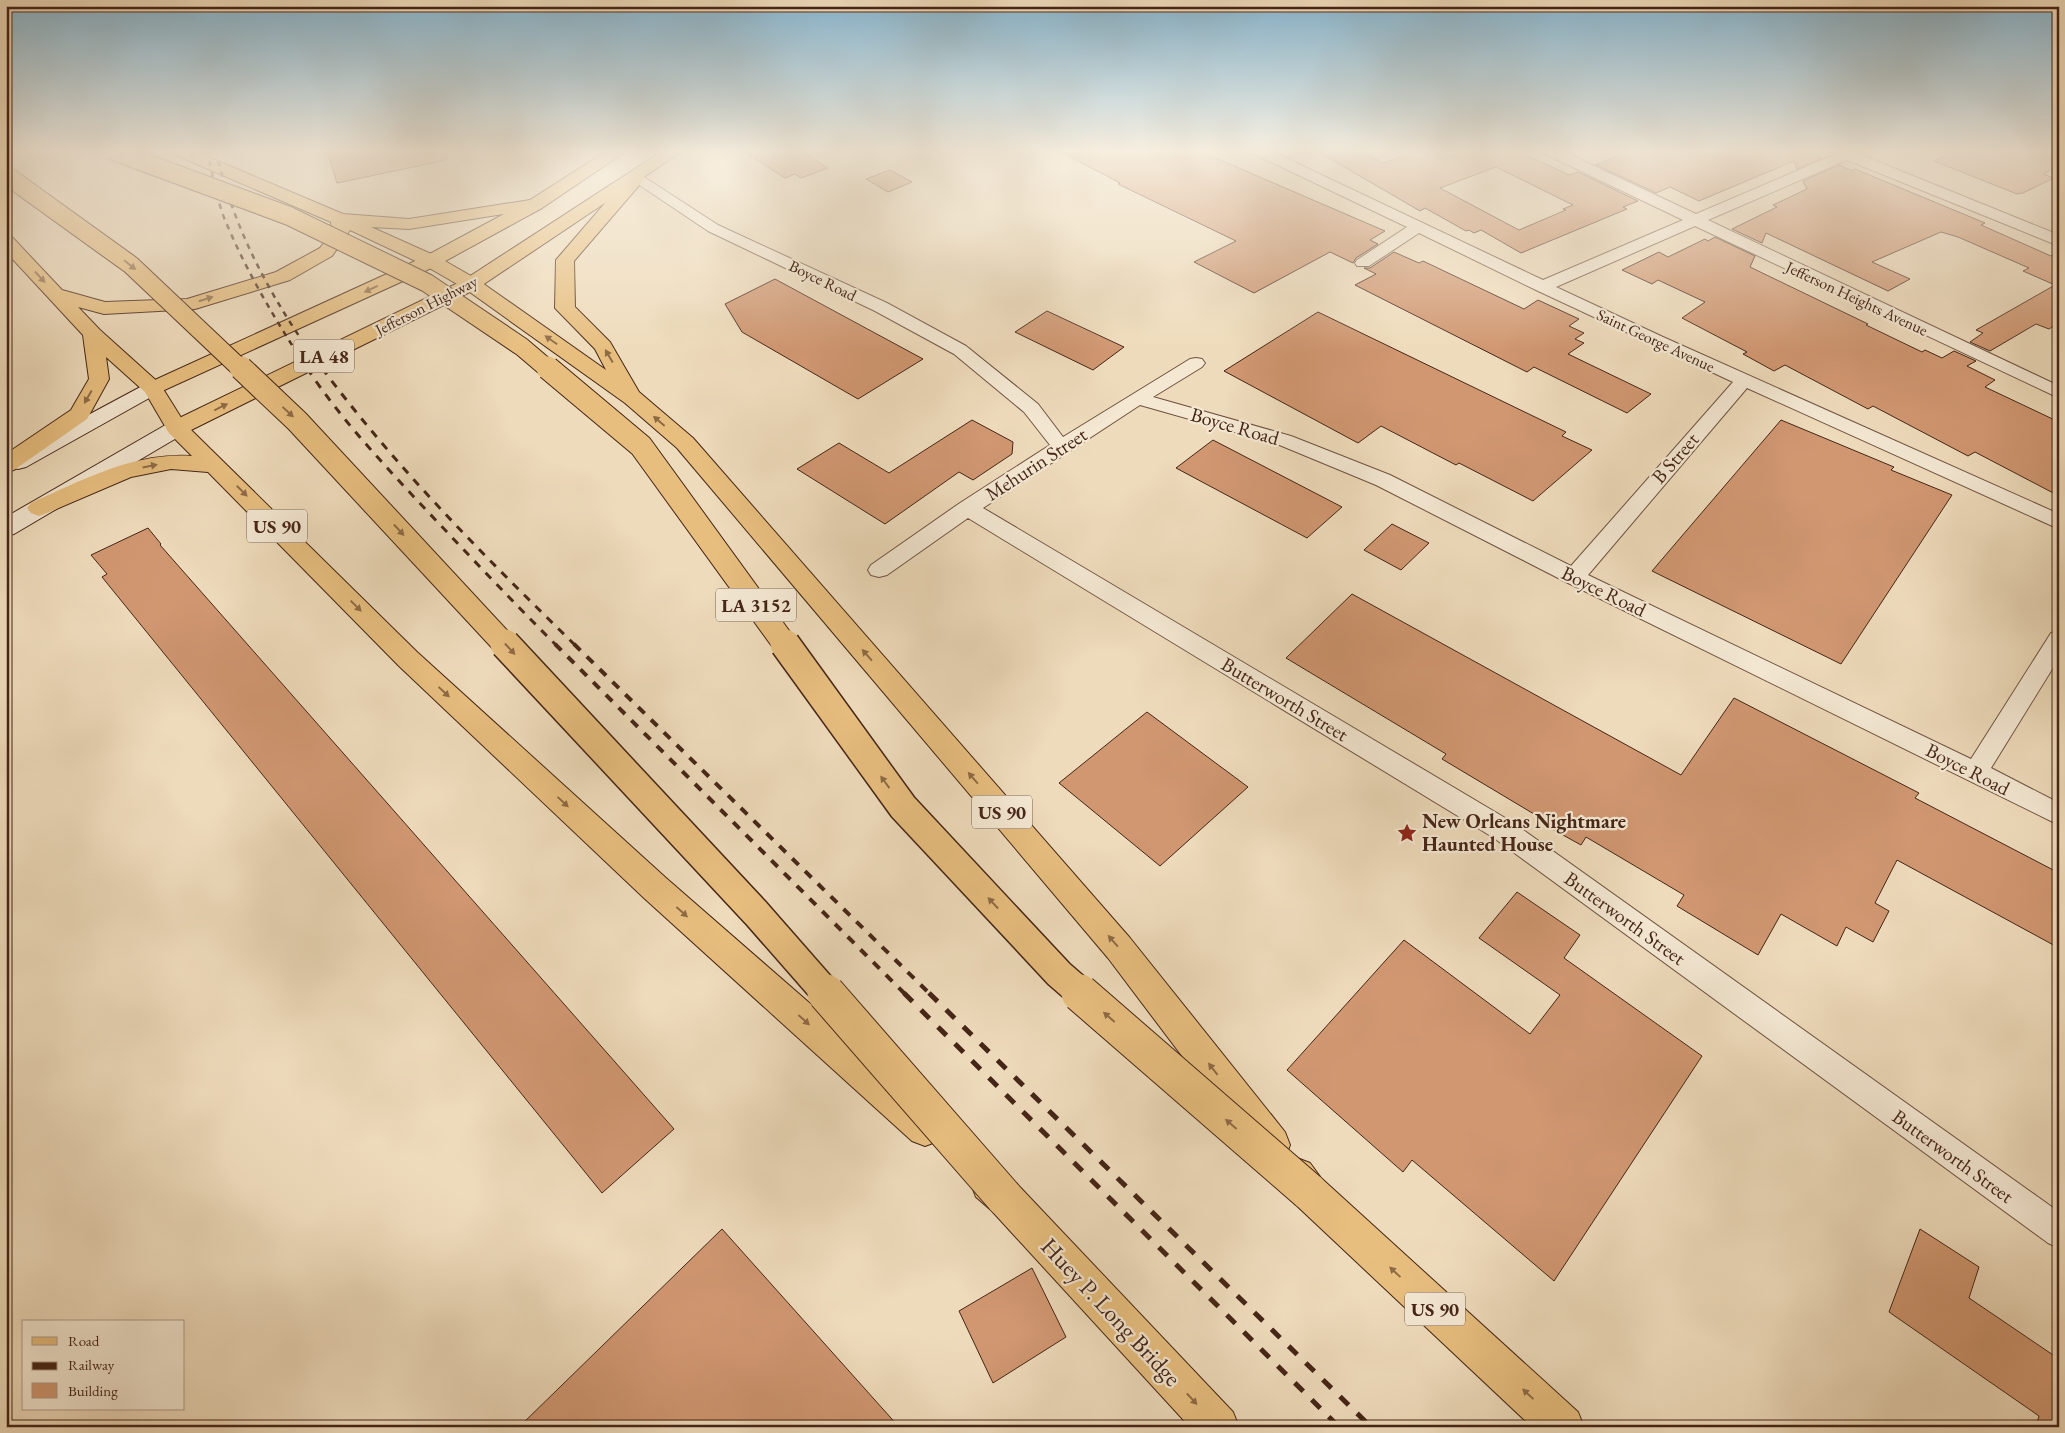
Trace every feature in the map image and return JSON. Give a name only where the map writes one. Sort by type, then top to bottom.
[{"type":"main road","points":[[64,217],[131,265],[297,421],[756,913],[1004,1197]]},
{"type":"main road","name":"LA 3152","points":[[291,217],[427,283],[522,346],[641,446],[903,807],[1059,974],[1308,1190]]},
{"type":"main road","points":[[335,217],[431,261],[471,284],[633,398]]},
{"type":"main road","points":[[340,219],[409,224],[454,217]]},
{"type":"main road","name":"Jefferson Highway","points":[[6,467],[153,388],[431,261],[512,217]]},
{"type":"main road","name":"Jefferson Highway","points":[[6,528],[177,428],[471,284],[575,217]]},
{"type":"main road","name":"US 90","points":[[603,217],[566,260],[565,308],[603,346],[633,398],[685,443],[1119,948],[1308,1190],[1563,1427]]},
{"type":"main road","points":[[55,294],[104,308],[188,305],[283,276],[326,252],[341,232],[340,219]]},
{"type":"main road","points":[[6,241],[93,334],[153,388]]},
{"type":"main road","points":[[6,467],[79,414],[99,379],[93,334]]},
{"type":"main road","name":"US 90","points":[[153,388],[177,428],[408,659],[655,888],[1004,1197]]},
{"type":"main road","points":[[40,508],[125,471],[171,462],[216,465]]},
{"type":"main road","name":"Huey P. Long Bridge","points":[[1004,1197],[1218,1427]]},
{"type":"street","name":"Boyce Road","points":[[696,217],[713,228],[880,308],[960,350],[1031,408],[1061,447]]},
{"type":"street","name":"Saint George Avenue","points":[[1397,217],[1542,287],[1743,380],[2059,522]]},
{"type":"street","name":"Jefferson Heights Avenue","points":[[1687,217],[2059,393]]},
{"type":"street","points":[[1542,287],[1700,217]]},
{"type":"street","points":[[2002,217],[2059,241]]},
{"type":"street","points":[[1363,263],[1418,227]]},
{"type":"street","name":"Mehurin Street","points":[[879,570],[967,508],[1196,362]]},
{"type":"street","name":"B Street","points":[[1574,576],[1743,380]]},
{"type":"street","name":"Boyce Road","points":[[1137,398],[1293,443],[1383,480],[1574,576],[1976,772],[2059,815]]},
{"type":"street","name":"Butterworth Street","points":[[967,508],[1503,830],[2059,1232]]},
{"type":"street","points":[[1976,772],[2059,639]]},
{"type":"building","points":[[1186,217],[1352,217],[1385,231],[1370,240],[1378,244],[1356,258],[1353,263],[1330,252],[1254,293],[1194,262],[1236,241]]},
{"type":"building","points":[[1441,217],[1494,217],[1519,230],[1550,217],[1608,217],[1521,253],[1481,230],[1474,233],[1469,230],[1466,231]]},
{"type":"building","points":[[1757,217],[1970,217],[1985,223],[1981,225],[2051,256],[2059,252],[2059,322],[2049,329],[2036,324],[1990,351],[1970,342],[1983,333],[1976,330],[2055,285],[2023,271],[2029,268],[1958,237],[1941,232],[1872,262],[1910,279],[1888,291],[1766,233],[1762,243],[1732,229]]},
{"type":"building","points":[[1715,237],[1755,256],[1750,267],[1922,352],[1925,350],[1942,358],[1954,351],[1976,361],[1967,366],[1995,380],[1985,387],[2059,422],[2059,496],[1975,452],[1968,456],[1873,406],[1868,409],[1785,365],[1774,371],[1743,354],[1747,352],[1682,318],[1705,302],[1658,280],[1652,284],[1622,270],[1659,252],[1668,257],[1705,239],[1708,241]]},
{"type":"building","points":[[1394,252],[1419,263],[1423,261],[1524,309],[1538,300],[1579,319],[1569,326],[1584,333],[1575,339],[1584,343],[1568,354],[1651,394],[1627,413],[1534,367],[1527,372],[1355,285],[1376,274],[1364,268],[1370,268]]},
{"type":"building","points":[[775,279],[923,359],[858,399],[742,332],[725,304]]},
{"type":"building","points":[[1047,311],[1124,347],[1093,370],[1015,332]]},
{"type":"building","points":[[1318,312],[1566,432],[1562,436],[1592,450],[1533,501],[1459,463],[1456,465],[1381,426],[1358,443],[1224,371]]},
{"type":"building","points":[[972,420],[1013,442],[1012,454],[973,480],[959,472],[885,524],[797,469],[839,443],[889,473]]},
{"type":"building","points":[[1781,420],[1894,467],[1891,470],[1952,495],[1841,664],[1652,571]]},
{"type":"building","points":[[1213,440],[1342,507],[1307,538],[1176,468]]},
{"type":"building","points":[[1392,524],[1429,543],[1401,570],[1364,550]]},
{"type":"building","points":[[148,528],[160,545],[674,1129],[602,1193],[102,577],[107,574],[91,555]]},
{"type":"building","points":[[1352,594],[1681,775],[1734,698],[1919,793],[1915,798],[2059,873],[2059,948],[1897,860],[1875,903],[1889,911],[1873,942],[1846,927],[1837,946],[1781,914],[1758,955],[1677,906],[1684,895],[1586,837],[1581,845],[1552,829],[1554,826],[1442,759],[1446,754],[1286,658]]},
{"type":"building","points":[[1147,712],[1248,787],[1160,866],[1059,783]]},
{"type":"building","points":[[1517,892],[1580,935],[1564,958],[1702,1056],[1554,1281],[1412,1160],[1403,1172],[1287,1070],[1404,940],[1530,1034],[1560,995],[1479,938]]},
{"type":"building","points":[[722,1229],[899,1427],[519,1427]]},
{"type":"building","points":[[1920,1229],[1979,1267],[1969,1298],[2059,1359],[2059,1427],[2036,1427],[2039,1416],[1889,1312]]},
{"type":"building","points":[[1032,1268],[1066,1337],[993,1383],[959,1311]]},
{"type":"railway","points":[[224,217],[265,300],[308,370]]},
{"type":"railway","points":[[236,217],[244,237],[272,292],[323,370]]},
{"type":"railway","points":[[307,368],[358,435],[414,497],[557,646]]},
{"type":"railway","points":[[322,368],[381,442],[443,512],[576,646]]},
{"type":"railway","points":[[574,644],[930,994]]},
{"type":"railway","points":[[557,646],[904,993]]},
{"type":"railway","points":[[904,993],[1339,1427]]},
{"type":"railway","points":[[929,993],[1371,1427]]},
{"type":"place","name":"New Orleans Nightmare Haunted House","points":[[1407,833]]}]
